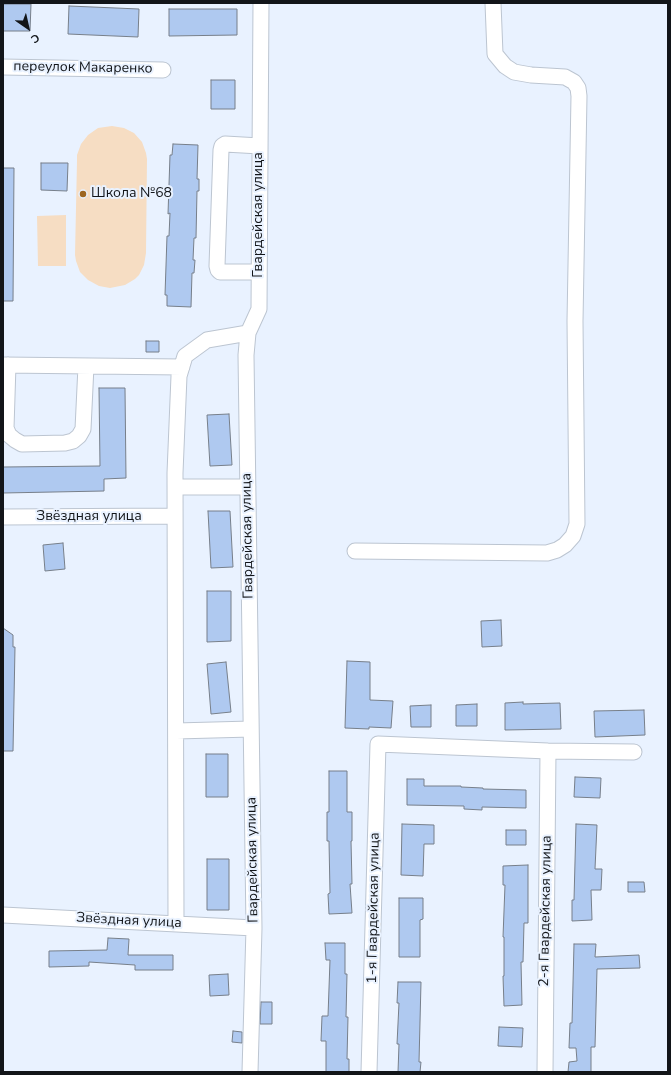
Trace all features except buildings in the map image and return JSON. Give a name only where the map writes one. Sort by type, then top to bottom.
[{"type":"street","name":"Гвардейская улица","points":[[250,1072],[254,928],[246,355],[248,333],[259,309],[261,3]]},
{"type":"street","points":[[355,551],[548,553],[565,545],[573,536],[577,524],[575,321],[578,88],[574,82],[565,77],[530,75],[514,72],[504,66],[495,54],[493,3]]},
{"type":"street","name":"переулок Макаренко","points":[[3,67],[163,70]]},
{"type":"street","points":[[259,272],[220,272],[217,266],[222,146],[226,144],[260,146]]},
{"type":"street","points":[[176,924],[175,487],[179,376],[185,356],[207,340],[248,333]]},
{"type":"street","points":[[86,366],[83,429],[79,436],[73,441],[65,443],[22,444],[9,435],[6,428],[5,365],[182,367]]},
{"type":"street","points":[[175,487],[248,487]]},
{"type":"street","name":"Звёздная улица","points":[[3,517],[175,516]]},
{"type":"street","points":[[176,731],[251,729]]},
{"type":"street","name":"1-я Гвардейская улица","points":[[370,1072],[378,744],[548,751]]},
{"type":"street","points":[[548,751],[634,752]]},
{"type":"street","name":"2-я Гвардейская улица","points":[[544,1072],[548,751]]},
{"type":"street","name":"Звёздная улица","points":[[3,915],[254,928]]},
{"type":"shaded area","points":[[112,126],[124,128],[134,133],[142,142],[146,153],[146,253],[144,265],[139,275],[135,279],[125,285],[110,288],[99,286],[88,280],[80,272],[75,255],[77,155],[81,144],[88,135],[98,128]]},
{"type":"shaded area","points":[[66,215],[66,266],[38,266],[37,216]]},
{"type":"place","name":"Школа №68","points":[[83,194]]}]
